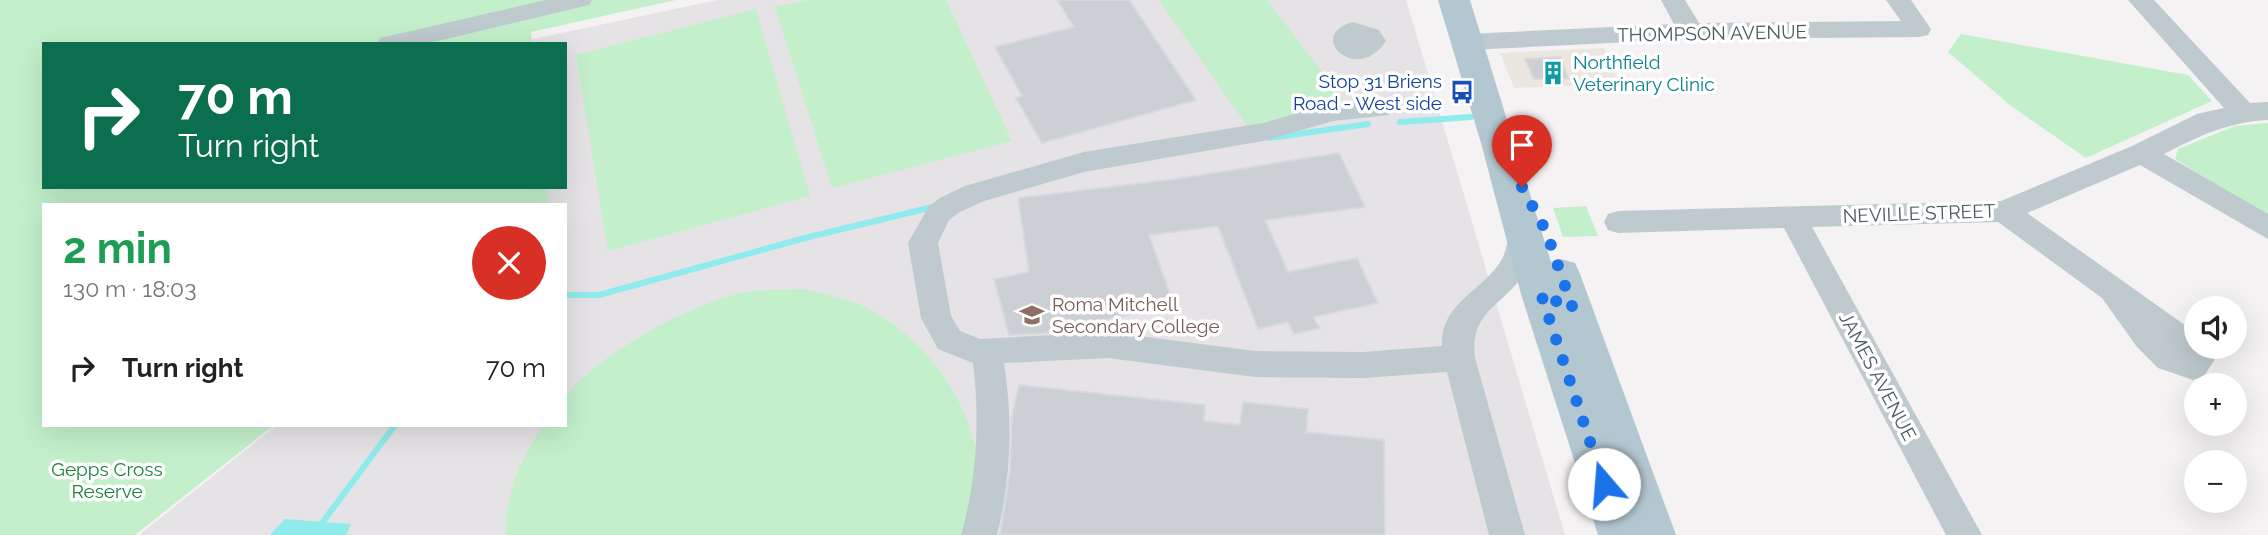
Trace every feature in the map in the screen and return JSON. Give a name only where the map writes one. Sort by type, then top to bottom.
[{"type":"main road","points":[[1454,0],[1499,143],[1523,236],[1557,301],[1653,535]]},
{"type":"main road","points":[[1499,143],[1546,231],[1557,301],[1621,535]]},
{"type":"street","points":[[398,42],[580,0]]},
{"type":"street","points":[[1674,0],[1691,31]]},
{"type":"street","name":"THOMPSON AVENUE","points":[[1468,42],[1691,31],[1919,29],[1898,0]]},
{"type":"street","points":[[2140,0],[2255,112]]},
{"type":"street","points":[[1380,109],[1333,112],[1263,132],[1084,162],[975,193],[950,205],[933,222],[923,243],[936,318],[948,340],[960,346],[987,352],[1108,345],[1138,347],[1223,361],[1310,366],[1459,358]]},
{"type":"street","name":"NEVILLE STREET","points":[[1618,222],[2004,211],[2142,153],[2206,121],[2255,112]]},
{"type":"street","points":[[2142,153],[2268,228]]},
{"type":"street","points":[[2004,211],[2113,290]]},
{"type":"street","name":"JAMES AVENUE","points":[[1792,216],[1964,535]]},
{"type":"street","points":[[1507,535],[1459,358],[1458,332],[1464,315],[1514,266],[1523,236]]},
{"type":"street","points":[[1478,302],[1557,301]]},
{"type":"street","points":[[979,535],[986,508],[995,411],[987,352]]},
{"type":"shaded area","name":"Roma Mitchell Secondary College","points":[[717,0],[1406,0],[1565,535],[139,535],[274,427],[567,427],[567,203],[539,203],[538,189],[567,189],[567,42],[529,40]]},
{"type":"shaded area","points":[[1604,48],[1620,84],[1514,88],[1500,53]]},
{"type":"green space","name":"Gepps Cross Reserve","points":[[0,0],[676,0],[531,32],[532,42],[42,42],[42,189],[547,189],[549,203],[42,203],[42,427],[271,427],[135,535],[0,535]]},
{"type":"green space","points":[[809,0],[946,0],[1012,141],[832,188],[775,7]]},
{"type":"green space","points":[[1159,0],[1267,0],[1345,102],[1250,130]]},
{"type":"green space","points":[[756,9],[810,196],[608,251],[576,55]]},
{"type":"green space","points":[[1961,34],[2188,75],[2212,101],[2086,158],[2011,106],[1948,52]]},
{"type":"green space","points":[[2268,123],[2268,218],[2175,159],[2178,149],[2235,126]]},
{"type":"green space","points":[[1586,206],[1598,236],[1563,237],[1553,208]]},
{"type":"green space","points":[[806,289],[867,308],[892,323],[934,363],[951,387],[974,441],[979,470],[980,504],[970,535],[506,535],[511,491],[528,450],[543,427],[567,427],[567,395],[581,380],[625,346],[678,316],[730,296],[765,290]]},
{"type":"water","points":[[285,519],[351,524],[346,535],[270,535]]},
{"type":"building","points":[[1057,0],[1129,0],[1196,100],[1042,143],[1016,98],[1022,96],[995,47],[1074,27]]},
{"type":"building","name":"Northfield Veterinary Clinic","points":[[1560,57],[1568,78],[1534,79],[1525,59]]},
{"type":"building","points":[[1339,153],[1365,207],[1265,220],[1288,272],[1357,258],[1378,303],[1313,317],[1320,328],[1294,334],[1288,322],[1258,329],[1218,226],[1149,235],[1174,305],[1044,333],[1009,335],[994,279],[1029,272],[1018,198],[1176,179]]},
{"type":"building","points":[[1019,385],[1205,405],[1204,421],[1240,425],[1243,402],[1308,409],[1306,432],[1384,440],[1385,535],[1000,535],[1010,471],[1012,417]]},
{"type":"waterway","points":[[1400,122],[1471,117]]},
{"type":"waterway","points":[[1270,138],[1368,124]]},
{"type":"waterway","points":[[567,295],[599,295],[805,238],[933,207]]},
{"type":"waterway","points":[[322,523],[394,427]]},
{"type":"place","name":"Northfield Veterinary Clinic","points":[[1553,73]]},
{"type":"place","name":"Stop 31 Briens Road - West side","points":[[1462,92]]},
{"type":"place","name":"Roma Mitchell Secondary College","points":[[1032,315]]},
{"type":"route","points":[[1522,187],[1546,231],[1573,309],[1541,294],[1604,484]]}]
